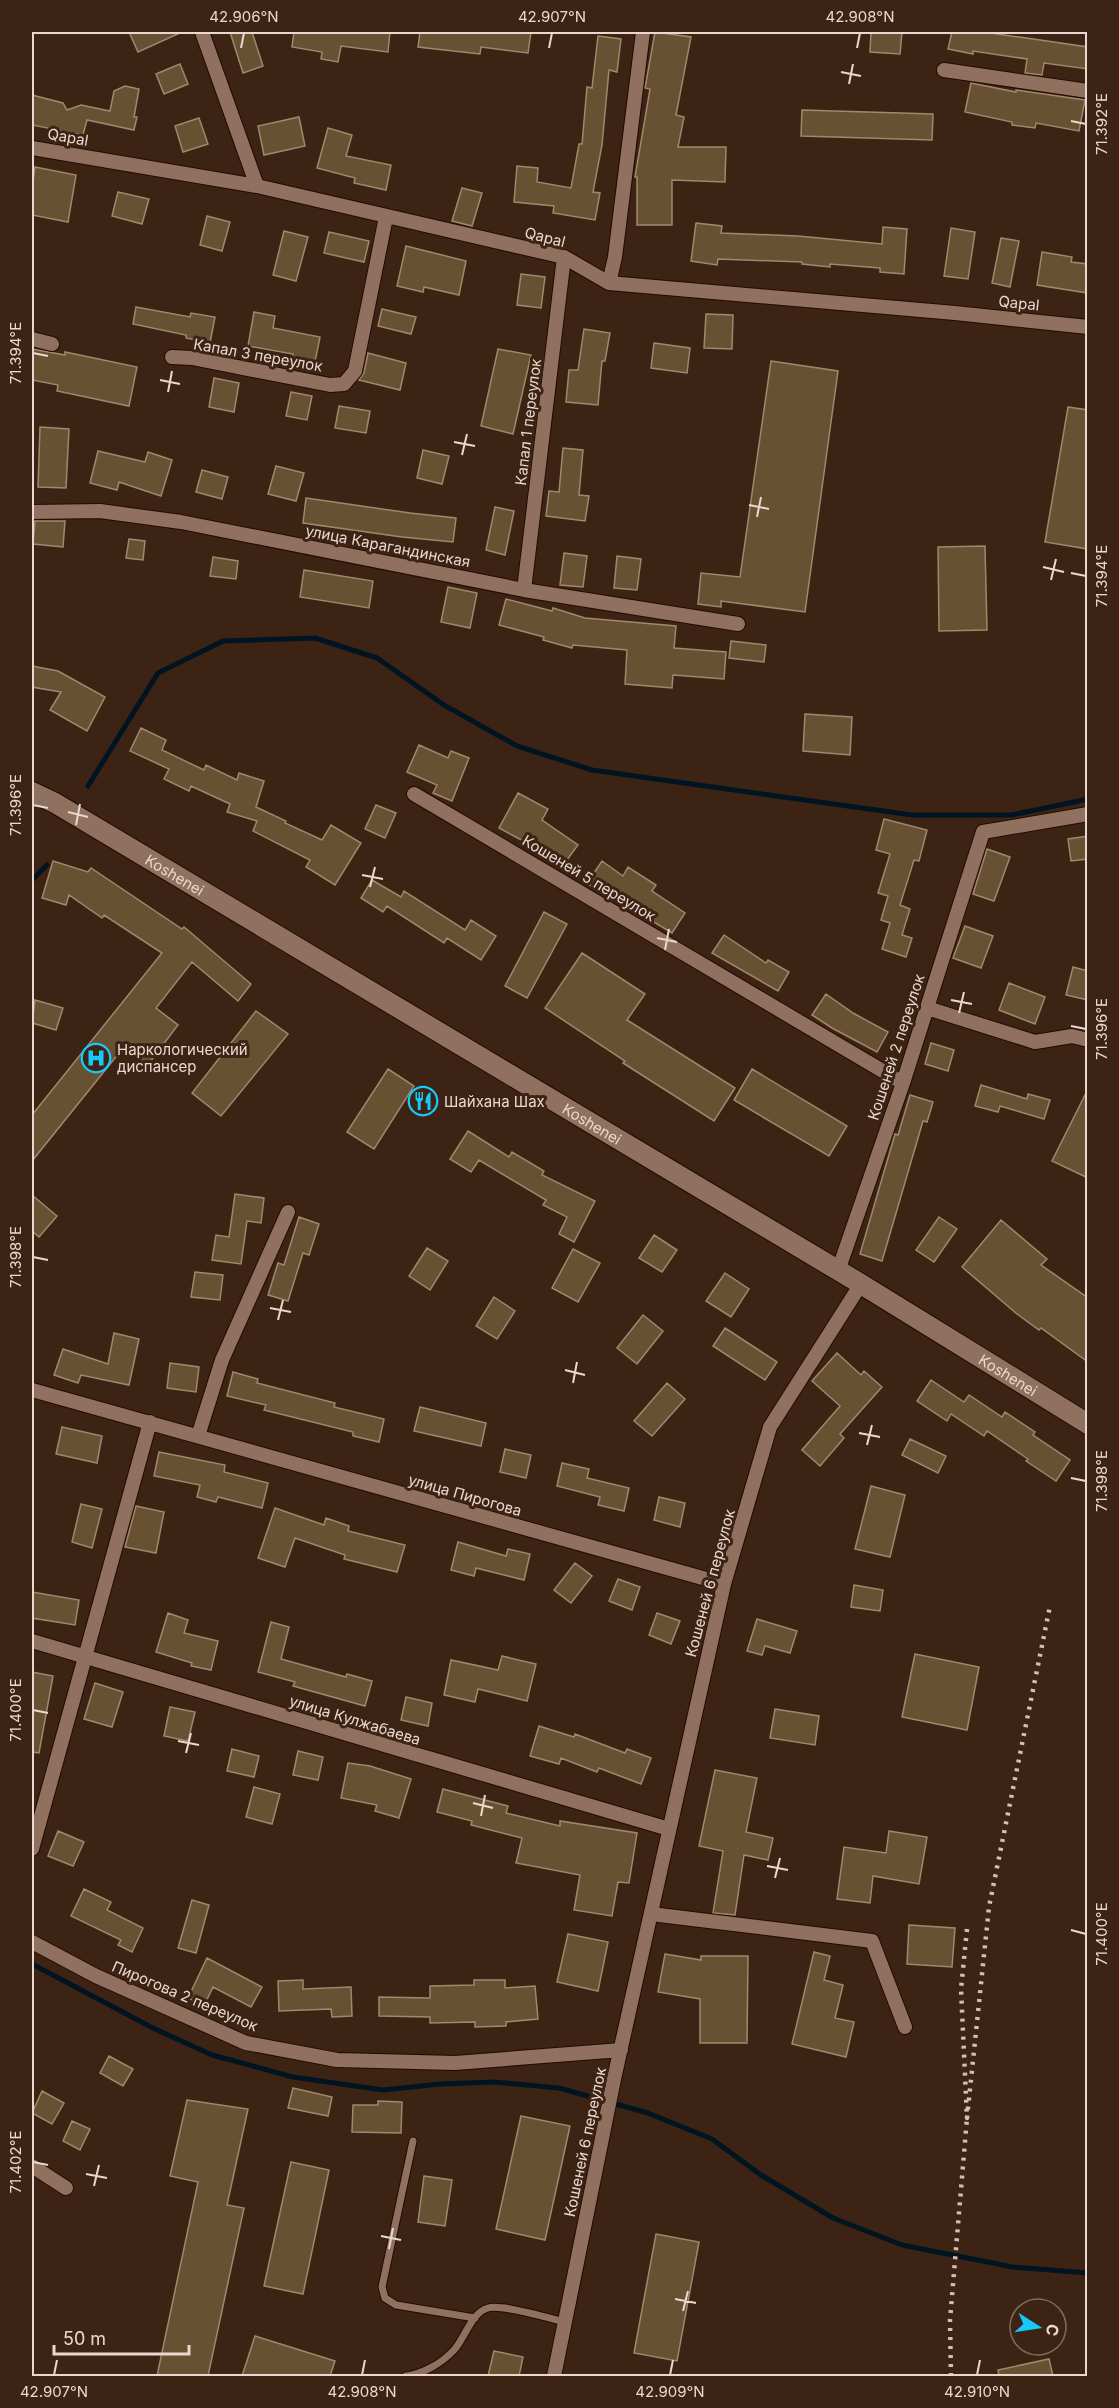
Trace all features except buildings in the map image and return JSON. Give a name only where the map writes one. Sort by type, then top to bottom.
[{"type":"main road","name":"Koshenei","points":[[32,792],[55,803],[861,1284],[1088,1424]]},
{"type":"street","points":[[202,32],[257,186]]},
{"type":"street","points":[[609,283],[615,257],[643,32]]},
{"type":"street","points":[[944,70],[1088,91]]},
{"type":"street","name":"Qapal","points":[[32,148],[257,186],[564,257],[609,283],[1088,327]]},
{"type":"street","name":"Капал 3 переулок","points":[[172,357],[192,358],[330,385],[344,384],[355,371],[386,217]]},
{"type":"street","name":"Капал 1 переулок","points":[[524,590],[564,257]]},
{"type":"street","points":[[32,339],[52,344]]},
{"type":"street","name":"улица Карагандинская","points":[[32,512],[100,511],[181,522],[524,590],[738,624]]},
{"type":"street","name":"Кошеней 5 переулок","points":[[414,794],[903,1083]]},
{"type":"street","name":"Кошеней 2 переулок","points":[[838,1271],[903,1083],[983,832],[1088,814]]},
{"type":"street","points":[[927,1008],[1035,1042],[1072,1036],[1088,1040]]},
{"type":"street","points":[[198,1436],[222,1360],[288,1212]]},
{"type":"street","name":"Кошеней 6 переулок","points":[[554,2376],[621,2050],[724,1584],[770,1427],[861,1284]]},
{"type":"street","name":"улица Пирогова","points":[[32,1389],[724,1584]]},
{"type":"street","points":[[32,1849],[150,1422]]},
{"type":"street","name":"улица Кулжабаева","points":[[32,1641],[669,1829]]},
{"type":"street","points":[[651,1914],[872,1941],[905,2027]]},
{"type":"street","name":"Пирогова 2 переулок","points":[[32,1942],[96,1976],[246,2043],[337,2060],[455,2063],[621,2050]]},
{"type":"street","points":[[32,2166],[66,2188]]},
{"type":"lane","points":[[413,2141],[382,2287],[385,2298],[396,2305],[475,2319]]},
{"type":"lane","points":[[406,2376],[437,2365],[454,2350],[475,2319],[486,2308],[500,2307],[565,2322]]},
{"type":"waterway","points":[[88,786],[158,673],[223,641],[315,638],[377,658],[444,705],[517,746],[592,770],[912,815],[1012,815],[1088,799]]},
{"type":"waterway","points":[[32,880],[47,865]]},
{"type":"waterway","points":[[32,1964],[153,2028],[212,2055],[293,2077],[383,2090],[440,2084],[495,2082],[559,2088],[648,2113],[712,2139],[761,2175],[833,2218],[902,2245],[1013,2267],[1088,2273]]},
{"type":"railway","points":[[967,1929],[961,1989],[967,2118],[989,1907],[1050,1606]]},
{"type":"railway","points":[[951,2376],[950,2320],[967,2118]]},
{"type":"place","name":"Наркологический диспансер","points":[[96,1058]]},
{"type":"place","name":"Шайхана Шах","points":[[423,1101]]}]
